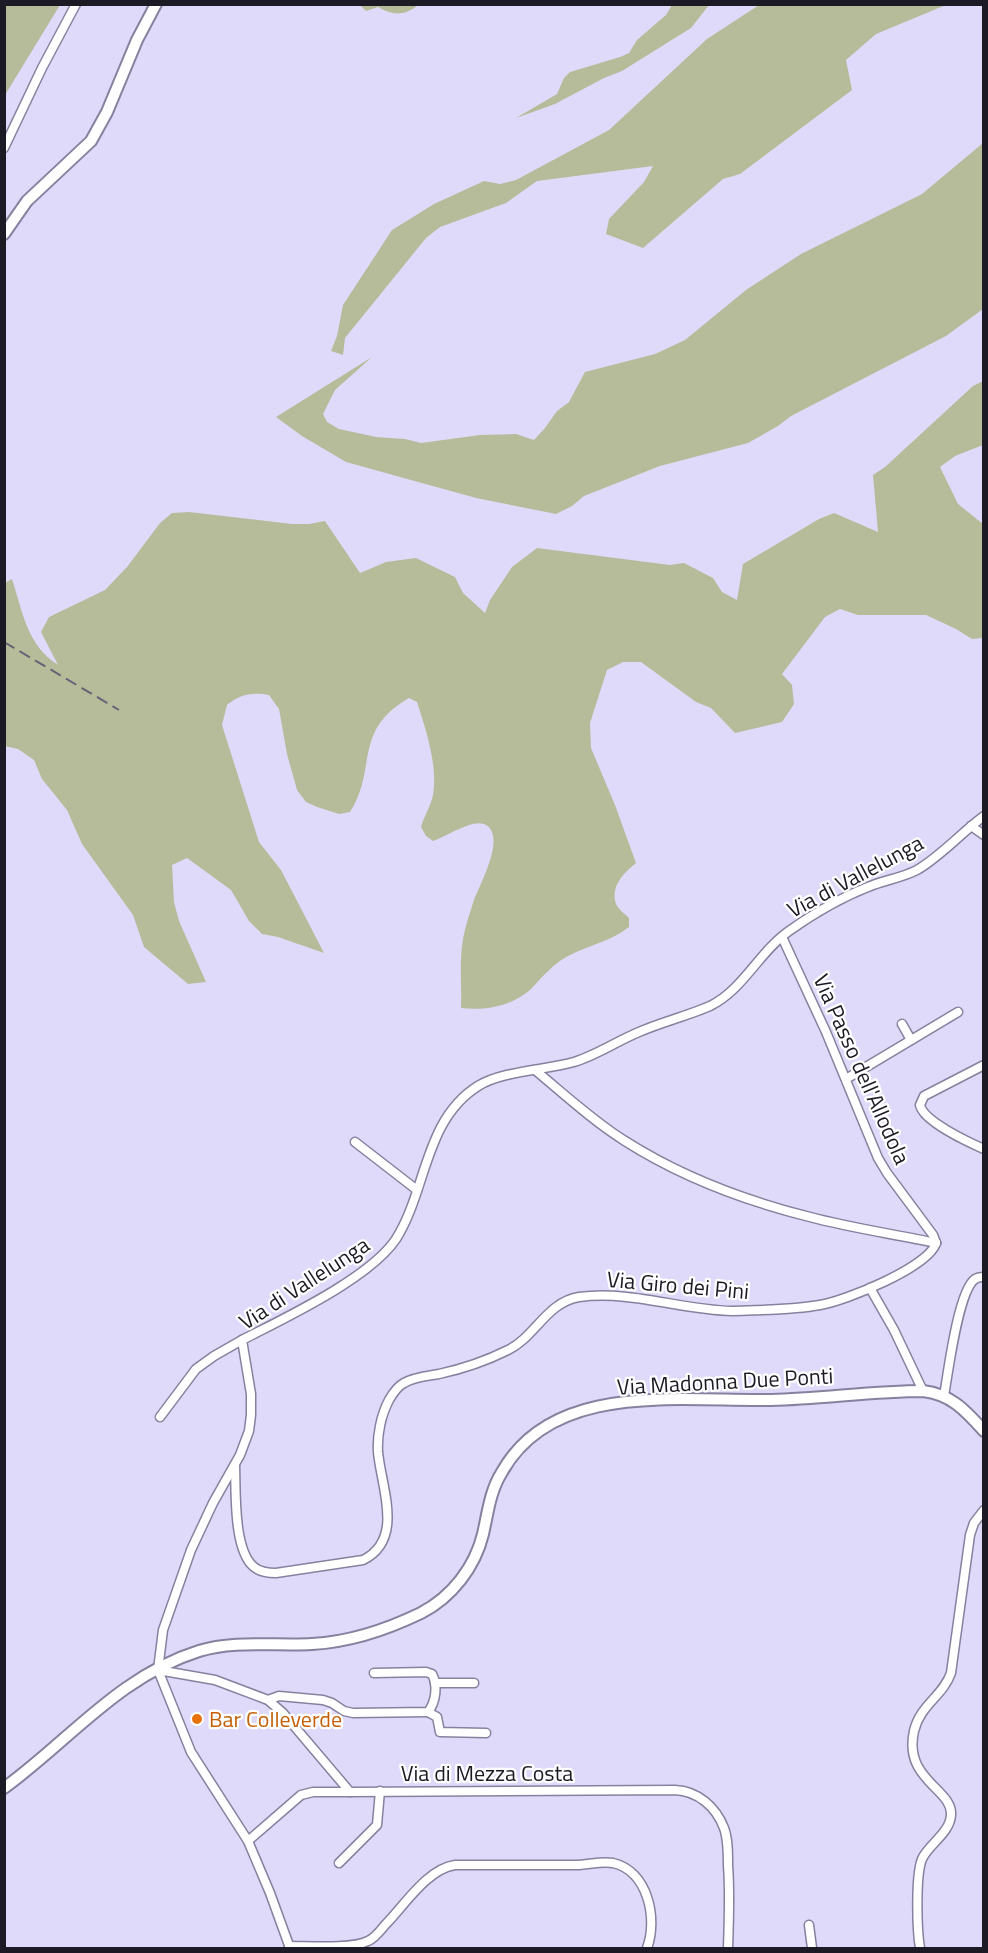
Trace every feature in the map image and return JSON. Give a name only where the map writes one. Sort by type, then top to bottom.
[{"type":"main road","points":[[4,234],[27,201],[91,141],[107,112],[137,40],[156,4]]},
{"type":"main road","name":"Via Madonna Due Ponti","points":[[4,1788],[34,1765],[101,1705],[189,1654],[218,1647],[316,1644],[347,1639],[391,1625],[431,1607],[457,1584],[476,1556],[492,1491],[509,1460],[533,1435],[563,1417],[606,1406],[649,1400],[772,1400],[923,1391],[944,1396],[959,1404],[984,1431]]},
{"type":"street","points":[[4,148],[76,4]]},
{"type":"street","name":"Via di Vallelunga","points":[[158,1670],[163,1630],[187,1560],[213,1503],[245,1445],[251,1418],[250,1384],[242,1340],[340,1286],[385,1252],[397,1236],[437,1135],[459,1102],[484,1083],[582,1059],[640,1031],[716,1003],[727,996],[782,936],[848,896],[919,868],[984,816]]},
{"type":"street","points":[[970,826],[984,835]]},
{"type":"street","name":"Via Passo dell'Allodola","points":[[782,936],[882,1164],[933,1235],[936,1243]]},
{"type":"street","points":[[846,1079],[958,1012]]},
{"type":"street","points":[[902,1024],[911,1040]]},
{"type":"street","points":[[984,1065],[924,1096],[920,1105],[925,1115],[957,1136],[984,1149]]},
{"type":"street","points":[[535,1070],[622,1140],[688,1174],[804,1216],[936,1243]]},
{"type":"street","points":[[355,1142],[417,1190]]},
{"type":"street","name":"Via Giro dei Pini","points":[[235,1464],[240,1540],[245,1556],[253,1567],[263,1572],[276,1573],[360,1561],[374,1552],[386,1531],[388,1510],[379,1460],[379,1436],[382,1417],[390,1398],[407,1381],[482,1361],[508,1350],[525,1339],[558,1306],[577,1298],[599,1296],[635,1298],[718,1311],[819,1305],[838,1301],[870,1288],[912,1267],[932,1251],[936,1243]]},
{"type":"street","points":[[944,1396],[961,1308],[973,1281],[984,1277]]},
{"type":"street","points":[[870,1288],[894,1330],[923,1391]]},
{"type":"street","points":[[160,1417],[196,1369],[242,1340]]},
{"type":"street","points":[[920,1948],[919,1868],[924,1855],[946,1828],[951,1814],[948,1803],[916,1765],[912,1740],[919,1717],[946,1683],[951,1673],[970,1534],[974,1523],[984,1509]]},
{"type":"street","points":[[158,1670],[215,1680],[268,1700],[283,1713],[350,1792]]},
{"type":"street","points":[[158,1670],[191,1752],[248,1842],[290,1947],[349,1945],[369,1941],[426,1880],[446,1867],[614,1863],[629,1872],[646,1893],[651,1924],[647,1948]]},
{"type":"street","points":[[374,1673],[430,1672],[434,1676],[435,1699],[428,1712]]},
{"type":"street","points":[[435,1683],[474,1683]]},
{"type":"street","points":[[268,1700],[279,1696],[323,1700],[353,1713],[428,1712],[436,1717],[440,1732],[486,1733]]},
{"type":"street","name":"Via di Mezza Costa","points":[[248,1842],[301,1795],[313,1792],[675,1790],[694,1794],[719,1817],[725,1833],[729,1872],[728,1948]]},
{"type":"street","points":[[339,1863],[376,1827],[380,1791]]},
{"type":"street","points":[[809,1925],[812,1948]]},
{"type":"green space","points":[[419,4],[404,13],[389,12],[378,7],[366,11],[360,5]]},
{"type":"green space","points":[[4,5],[60,5],[5,95]]},
{"type":"green space","points":[[672,5],[709,5],[691,28],[622,71],[555,104],[516,118],[557,94],[564,78],[570,72],[629,53],[637,40],[666,15]]},
{"type":"green space","points":[[759,5],[946,5],[876,34],[846,60],[852,90],[740,174],[723,179],[643,248],[606,234],[609,219],[644,182],[653,166],[537,181],[506,203],[440,227],[426,238],[345,338],[343,355],[331,351],[337,336],[343,305],[392,230],[434,204],[484,181],[500,184],[516,180],[609,130],[707,39]]},
{"type":"green space","points":[[983,143],[983,309],[946,336],[791,416],[748,443],[660,466],[584,496],[572,506],[556,514],[476,498],[346,462],[302,436],[276,417],[372,357],[335,390],[323,414],[327,422],[339,429],[421,443],[480,435],[516,434],[534,440],[557,411],[569,402],[585,372],[655,354],[685,340],[746,290],[801,254],[922,194]]},
{"type":"green space","points":[[983,381],[983,445],[955,456],[940,467],[958,504],[983,524],[983,638],[972,639],[926,615],[858,615],[840,609],[825,617],[782,674],[792,685],[794,704],[782,722],[735,733],[711,708],[696,702],[641,662],[623,662],[607,670],[590,723],[591,748],[636,863],[619,880],[615,891],[616,904],[629,918],[629,927],[615,936],[564,958],[516,1000],[489,1008],[461,1008],[461,956],[464,934],[474,900],[490,860],[493,838],[491,829],[479,823],[466,826],[433,841],[426,836],[421,827],[433,795],[434,772],[417,702],[409,698],[391,711],[380,724],[373,737],[358,796],[350,812],[339,814],[306,802],[297,790],[287,754],[279,709],[269,695],[246,695],[227,705],[222,725],[259,842],[281,870],[324,953],[278,937],[262,934],[249,921],[231,890],[187,858],[172,865],[174,902],[179,921],[206,982],[188,984],[144,947],[133,915],[82,844],[67,810],[42,779],[34,760],[18,749],[5,746],[5,583],[12,579],[23,616],[33,638],[39,648],[58,665],[41,632],[49,617],[105,590],[127,567],[160,523],[172,513],[189,512],[292,524],[325,521],[360,573],[386,562],[416,558],[455,577],[463,593],[485,613],[490,600],[512,567],[537,548],[670,565],[684,563],[713,578],[722,592],[737,600],[743,564],[819,519],[834,513],[878,532],[873,475],[885,467],[973,386]]},
{"type":"railway","points":[[4,642],[119,710]]},
{"type":"place","name":"Bar Colleverde","points":[[197,1719]]}]
